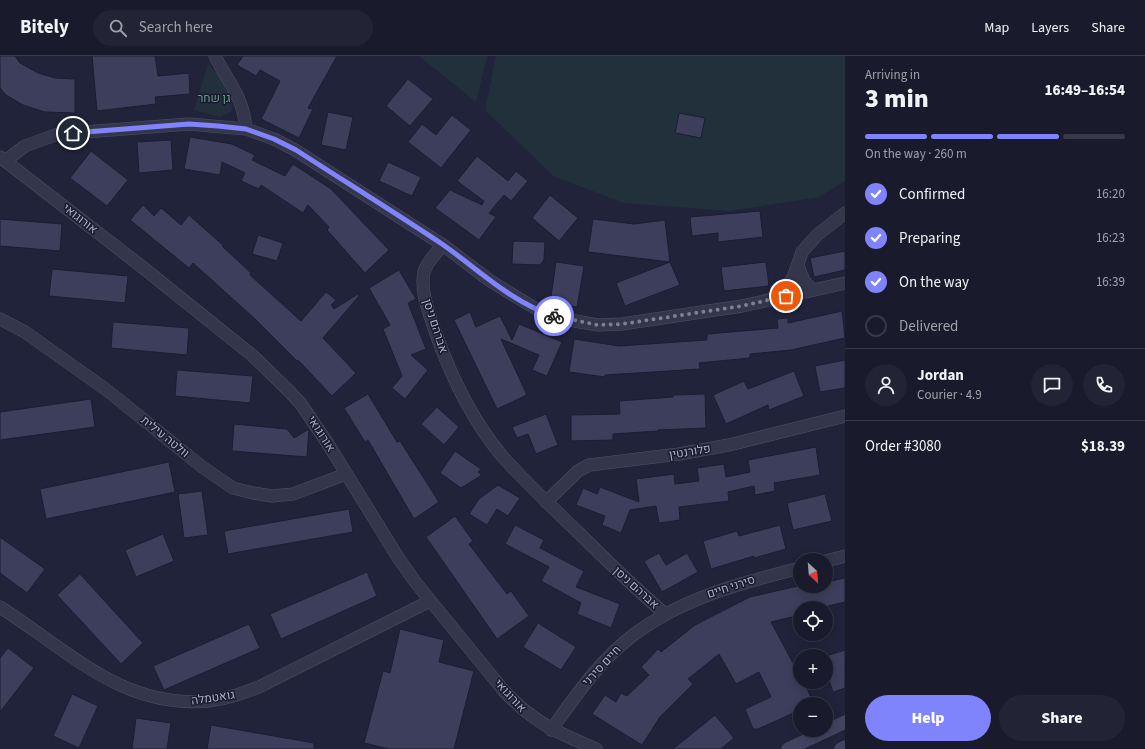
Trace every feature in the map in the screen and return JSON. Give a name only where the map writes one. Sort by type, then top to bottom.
[{"type":"main road","points":[[788,749],[845,722]]},
{"type":"main road","points":[[841,749],[845,747]]},
{"type":"street","points":[[215,56],[239,98],[244,111],[246,129]]},
{"type":"street","points":[[2,159],[25,146],[58,134],[189,124],[246,129],[274,139],[296,150],[443,245],[489,280],[540,311],[569,320],[598,325],[622,324],[742,306],[845,283]]},
{"type":"street","name":"אורוגואי","points":[[2,159],[141,266],[253,356],[301,404],[399,559],[430,601],[519,707],[551,730],[596,749]]},
{"type":"street","points":[[776,298],[788,285],[798,266],[802,252],[816,235],[845,213]]},
{"type":"street","name":"אברהם ניסן","points":[[443,245],[424,270],[423,286],[427,307],[440,347],[464,397],[477,419],[501,454],[546,502],[639,592],[665,614]]},
{"type":"street","points":[[798,266],[804,281],[813,290]]},
{"type":"street","name":"וולטה עילית","points":[[0,319],[25,332],[108,391],[201,466],[233,488],[272,496],[293,494],[346,474]]},
{"type":"street","name":"פלורנטין","points":[[546,502],[578,471],[589,465],[679,454],[729,445],[845,416]]},
{"type":"street","points":[[833,559],[845,556]]},
{"type":"street","name":"סירני חיים","points":[[665,614],[719,590],[793,570]]},
{"type":"street","name":"גואטמלה","points":[[0,606],[78,662],[107,678],[132,691],[163,699],[184,702],[210,700],[236,695],[260,687],[430,601]]},
{"type":"street","name":"חיים סירני","points":[[551,730],[579,691],[610,656],[631,636],[665,614]]},
{"type":"green space","points":[[419,56],[487,56],[476,102]]},
{"type":"green space","points":[[496,56],[845,56],[845,181],[819,197],[730,211],[624,203],[553,176],[485,110]]},
{"type":"green space","name":"גן שחר","points":[[208,64],[219,75],[233,98],[231,112],[220,117],[194,110]]},
{"type":"building","points":[[0,56],[15,56],[20,63],[38,73],[55,78],[75,79],[75,113],[45,112],[23,105],[6,95],[0,88]]},
{"type":"building","points":[[92,56],[155,56],[158,76],[189,73],[190,94],[155,97],[156,104],[97,111]]},
{"type":"building","points":[[243,56],[337,56],[308,108],[313,109],[299,138],[261,119],[280,81],[260,70],[256,76],[237,65]]},
{"type":"building","points":[[408,79],[433,99],[410,126],[386,106]]},
{"type":"building","points":[[328,112],[353,117],[346,150],[321,145]]},
{"type":"building","points":[[679,113],[705,118],[701,138],[675,133]]},
{"type":"building","points":[[452,115],[471,130],[441,168],[408,142],[422,124],[436,135]]},
{"type":"building","points":[[190,137],[232,144],[255,155],[252,160],[285,176],[293,164],[331,189],[389,250],[365,273],[327,230],[329,227],[308,205],[303,213],[261,185],[259,189],[241,181],[245,173],[222,162],[220,175],[184,169]]},
{"type":"building","points":[[171,140],[173,170],[139,173],[137,142]]},
{"type":"building","points":[[91,151],[128,180],[107,206],[70,178]]},
{"type":"building","points":[[477,156],[508,181],[516,171],[528,181],[511,201],[504,195],[489,213],[496,217],[479,240],[435,208],[450,190],[482,205],[484,201],[457,181]]},
{"type":"building","points":[[388,162],[421,177],[412,196],[379,181]]},
{"type":"building","points":[[550,195],[578,218],[559,241],[532,218]]},
{"type":"building","points":[[143,205],[154,216],[161,208],[181,225],[189,215],[225,247],[222,246],[251,273],[250,275],[301,321],[326,292],[336,300],[331,305],[334,309],[358,294],[359,296],[323,338],[356,373],[332,396],[298,360],[297,361],[254,318],[193,263],[189,268],[130,220]]},
{"type":"building","points":[[760,211],[763,237],[718,242],[718,233],[692,236],[690,217]]},
{"type":"building","points":[[0,219],[62,224],[60,251],[0,246]]},
{"type":"building","points":[[593,219],[634,224],[665,220],[670,262],[588,252]]},
{"type":"building","points":[[258,235],[283,243],[277,261],[252,254]]},
{"type":"building","points":[[513,241],[545,242],[544,260],[540,265],[512,264]]},
{"type":"building","points":[[845,251],[845,270],[814,277],[810,258]]},
{"type":"building","points":[[556,262],[584,266],[577,307],[550,303]]},
{"type":"building","points":[[670,262],[680,285],[625,306],[616,283]]},
{"type":"building","points":[[766,262],[769,286],[724,291],[721,267]]},
{"type":"building","points":[[52,269],[128,276],[125,303],[49,296]]},
{"type":"building","points":[[399,270],[416,299],[408,303],[426,349],[411,355],[428,370],[405,399],[392,388],[402,376],[383,329],[390,325],[369,288]]},
{"type":"building","points":[[842,311],[845,338],[791,350],[750,354],[750,358],[699,363],[700,369],[605,375],[605,377],[569,372],[574,339],[619,346],[707,340],[707,334],[778,328],[777,319],[788,318],[788,323]]},
{"type":"building","points":[[470,312],[476,327],[500,316],[512,340],[519,324],[562,342],[547,376],[532,370],[539,355],[501,339],[527,395],[497,409],[454,320]]},
{"type":"building","points":[[113,322],[189,328],[187,355],[111,348]]},
{"type":"building","points":[[845,360],[845,388],[820,392],[815,366]]},
{"type":"building","points":[[177,370],[253,376],[250,403],[175,396]]},
{"type":"building","points":[[794,371],[804,396],[769,410],[768,405],[726,424],[713,395],[744,381],[748,389]]},
{"type":"building","points":[[368,394],[397,442],[400,441],[439,502],[414,519],[368,440],[365,442],[344,408]]},
{"type":"building","points":[[705,394],[706,428],[613,434],[613,440],[571,441],[571,415],[620,414],[619,401],[673,397],[673,395]]},
{"type":"building","points":[[91,399],[95,427],[0,440],[0,412]]},
{"type":"building","points":[[437,407],[459,427],[444,445],[421,424]]},
{"type":"building","points":[[546,414],[558,445],[536,454],[528,434],[517,438],[512,427]]},
{"type":"building","points":[[234,424],[287,429],[294,438],[309,429],[307,457],[232,451]]},
{"type":"building","points":[[816,447],[820,475],[774,483],[775,491],[755,495],[754,486],[728,492],[729,501],[679,507],[680,520],[659,523],[656,506],[630,510],[621,533],[602,525],[605,516],[576,505],[583,488],[597,494],[600,487],[639,502],[636,479],[674,474],[675,484],[699,481],[697,468],[724,464],[726,477],[750,472],[748,460]]},
{"type":"building","points":[[455,451],[481,469],[478,472],[482,475],[461,488],[440,473]]},
{"type":"building","points":[[169,462],[175,492],[46,519],[40,489]]},
{"type":"building","points":[[498,485],[520,498],[508,516],[497,509],[487,525],[469,514],[479,499]]},
{"type":"building","points":[[202,491],[208,535],[184,538],[178,494]]},
{"type":"building","points":[[825,494],[832,521],[793,530],[787,503]]},
{"type":"building","points":[[349,509],[353,532],[228,554],[224,531]]},
{"type":"building","points":[[455,516],[473,541],[469,544],[507,594],[511,591],[529,616],[497,639],[426,537]]},
{"type":"building","points":[[515,525],[544,540],[540,548],[584,571],[576,587],[620,604],[611,628],[577,614],[581,603],[541,581],[549,567],[505,544]]},
{"type":"building","points":[[780,525],[786,549],[754,558],[754,556],[711,569],[703,541],[737,531],[739,536]]},
{"type":"building","points":[[163,534],[174,561],[136,577],[125,550]]},
{"type":"building","points":[[0,537],[45,569],[27,593],[0,573]]},
{"type":"building","points":[[659,553],[666,565],[687,553],[698,572],[662,592],[644,561]]},
{"type":"building","points":[[367,572],[377,596],[281,639],[270,614]]},
{"type":"building","points":[[80,574],[143,643],[121,664],[57,595]]},
{"type":"building","points":[[845,578],[845,602],[833,605],[833,601],[793,601],[793,617],[771,622],[793,663],[793,689],[807,689],[811,697],[793,697],[793,713],[758,729],[753,729],[745,709],[771,697],[759,672],[736,684],[719,654],[688,679],[693,684],[660,717],[642,745],[592,714],[605,695],[616,702],[621,693],[627,696],[649,675],[641,667],[658,649],[661,652],[695,625],[750,597],[793,587],[793,593],[833,593],[833,581]]},
{"type":"building","points":[[538,623],[576,647],[561,670],[523,647]]},
{"type":"building","points":[[249,624],[260,648],[164,690],[153,666]]},
{"type":"building","points":[[400,629],[444,640],[439,662],[474,671],[454,749],[389,749],[364,743],[383,671],[390,673]]},
{"type":"building","points":[[8,648],[34,668],[0,712],[0,658]]},
{"type":"building","points":[[845,650],[845,688],[833,692],[832,689],[833,654]]},
{"type":"building","points":[[72,694],[98,706],[79,748],[53,736]]},
{"type":"building","points":[[715,715],[734,738],[721,749],[673,749]]},
{"type":"building","points":[[136,718],[171,723],[167,749],[132,749]]},
{"type":"building","points":[[211,725],[314,743],[314,749],[207,749]]},
{"type":"way so far","points":[[554,316],[598,325],[622,324],[742,306],[786,296]]},
{"type":"route","points":[[73,133],[189,124],[246,129],[274,139],[296,150],[443,245],[489,280],[540,311],[554,316]]}]
